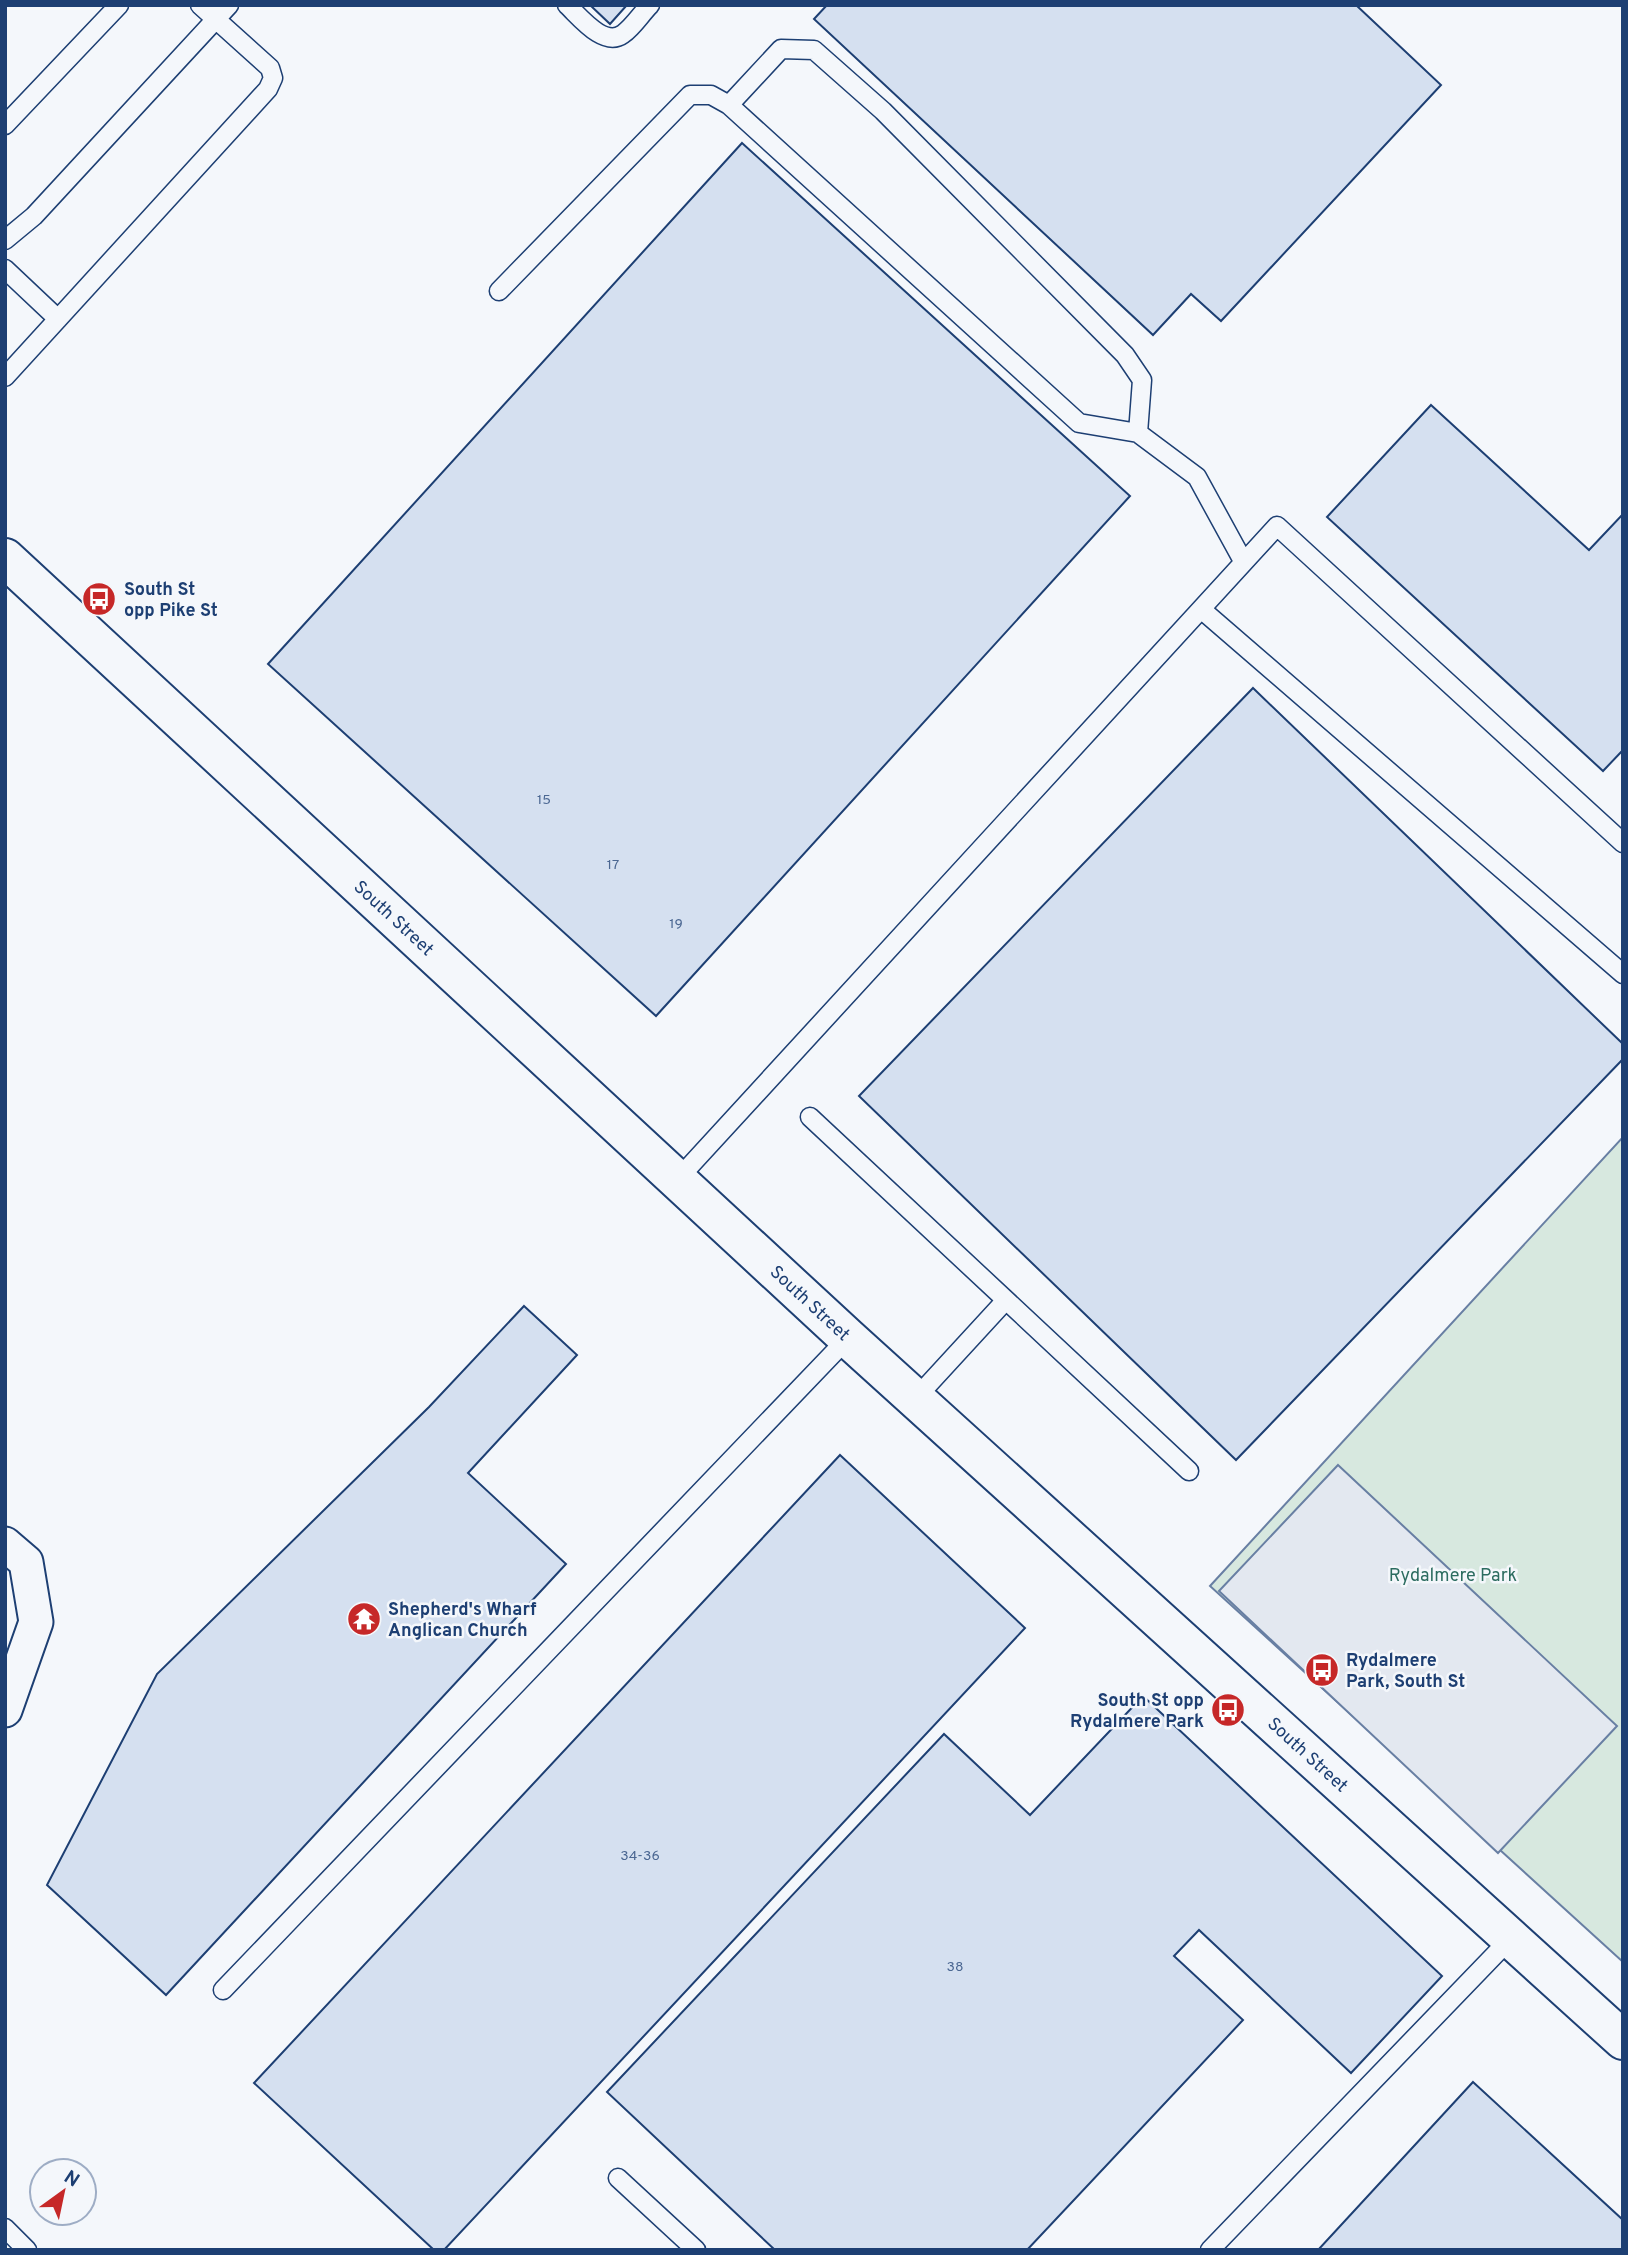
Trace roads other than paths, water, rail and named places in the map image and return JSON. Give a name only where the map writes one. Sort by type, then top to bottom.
[{"type":"street","name":"South Street","points":[[5,558],[848,1339],[1623,2040]]},
{"type":"street","points":[[5,1544],[26,1562],[36,1622],[5,1710]]},
{"type":"lane","points":[[5,125],[119,5]]},
{"type":"lane","points":[[5,377],[268,89],[273,78],[270,68],[200,5]]},
{"type":"lane","points":[[5,240],[34,216],[229,5]]},
{"type":"lane","points":[[567,5],[599,34],[610,38],[621,36],[650,5]]},
{"type":"lane","points":[[729,105],[781,49],[814,50],[883,111],[1125,355],[1142,380],[1138,433]]},
{"type":"lane","points":[[499,291],[690,95],[711,95],[729,105],[1079,423],[1138,433],[1197,477],[1243,561]]},
{"type":"lane","points":[[5,269],[58,319]]},
{"type":"lane","points":[[677,1180],[1277,526],[1623,843]]},
{"type":"lane","points":[[1201,609],[1623,974]]},
{"type":"lane","points":[[810,1117],[1189,1471]]},
{"type":"lane","points":[[915,1399],[1006,1300]]},
{"type":"lane","points":[[223,1990],[848,1339]]},
{"type":"lane","points":[[1210,2250],[1511,1938]]},
{"type":"lane","points":[[618,2178],[696,2250]]},
{"type":"lane","points":[[5,2228],[27,2250]]},
{"type":"place","name":"South St opp Pike St","points":[[99,599]]},
{"type":"place","name":"Shepherd's Wharf Anglican Church","points":[[364,1619]]},
{"type":"place","name":"Rydalmere Park, South St","points":[[1322,1670]]},
{"type":"place","name":"South St opp Rydalmere Park","points":[[1228,1710]]},
{"type":"park label","name":"Rydalmere Park","points":[[1453,1575]]}]
